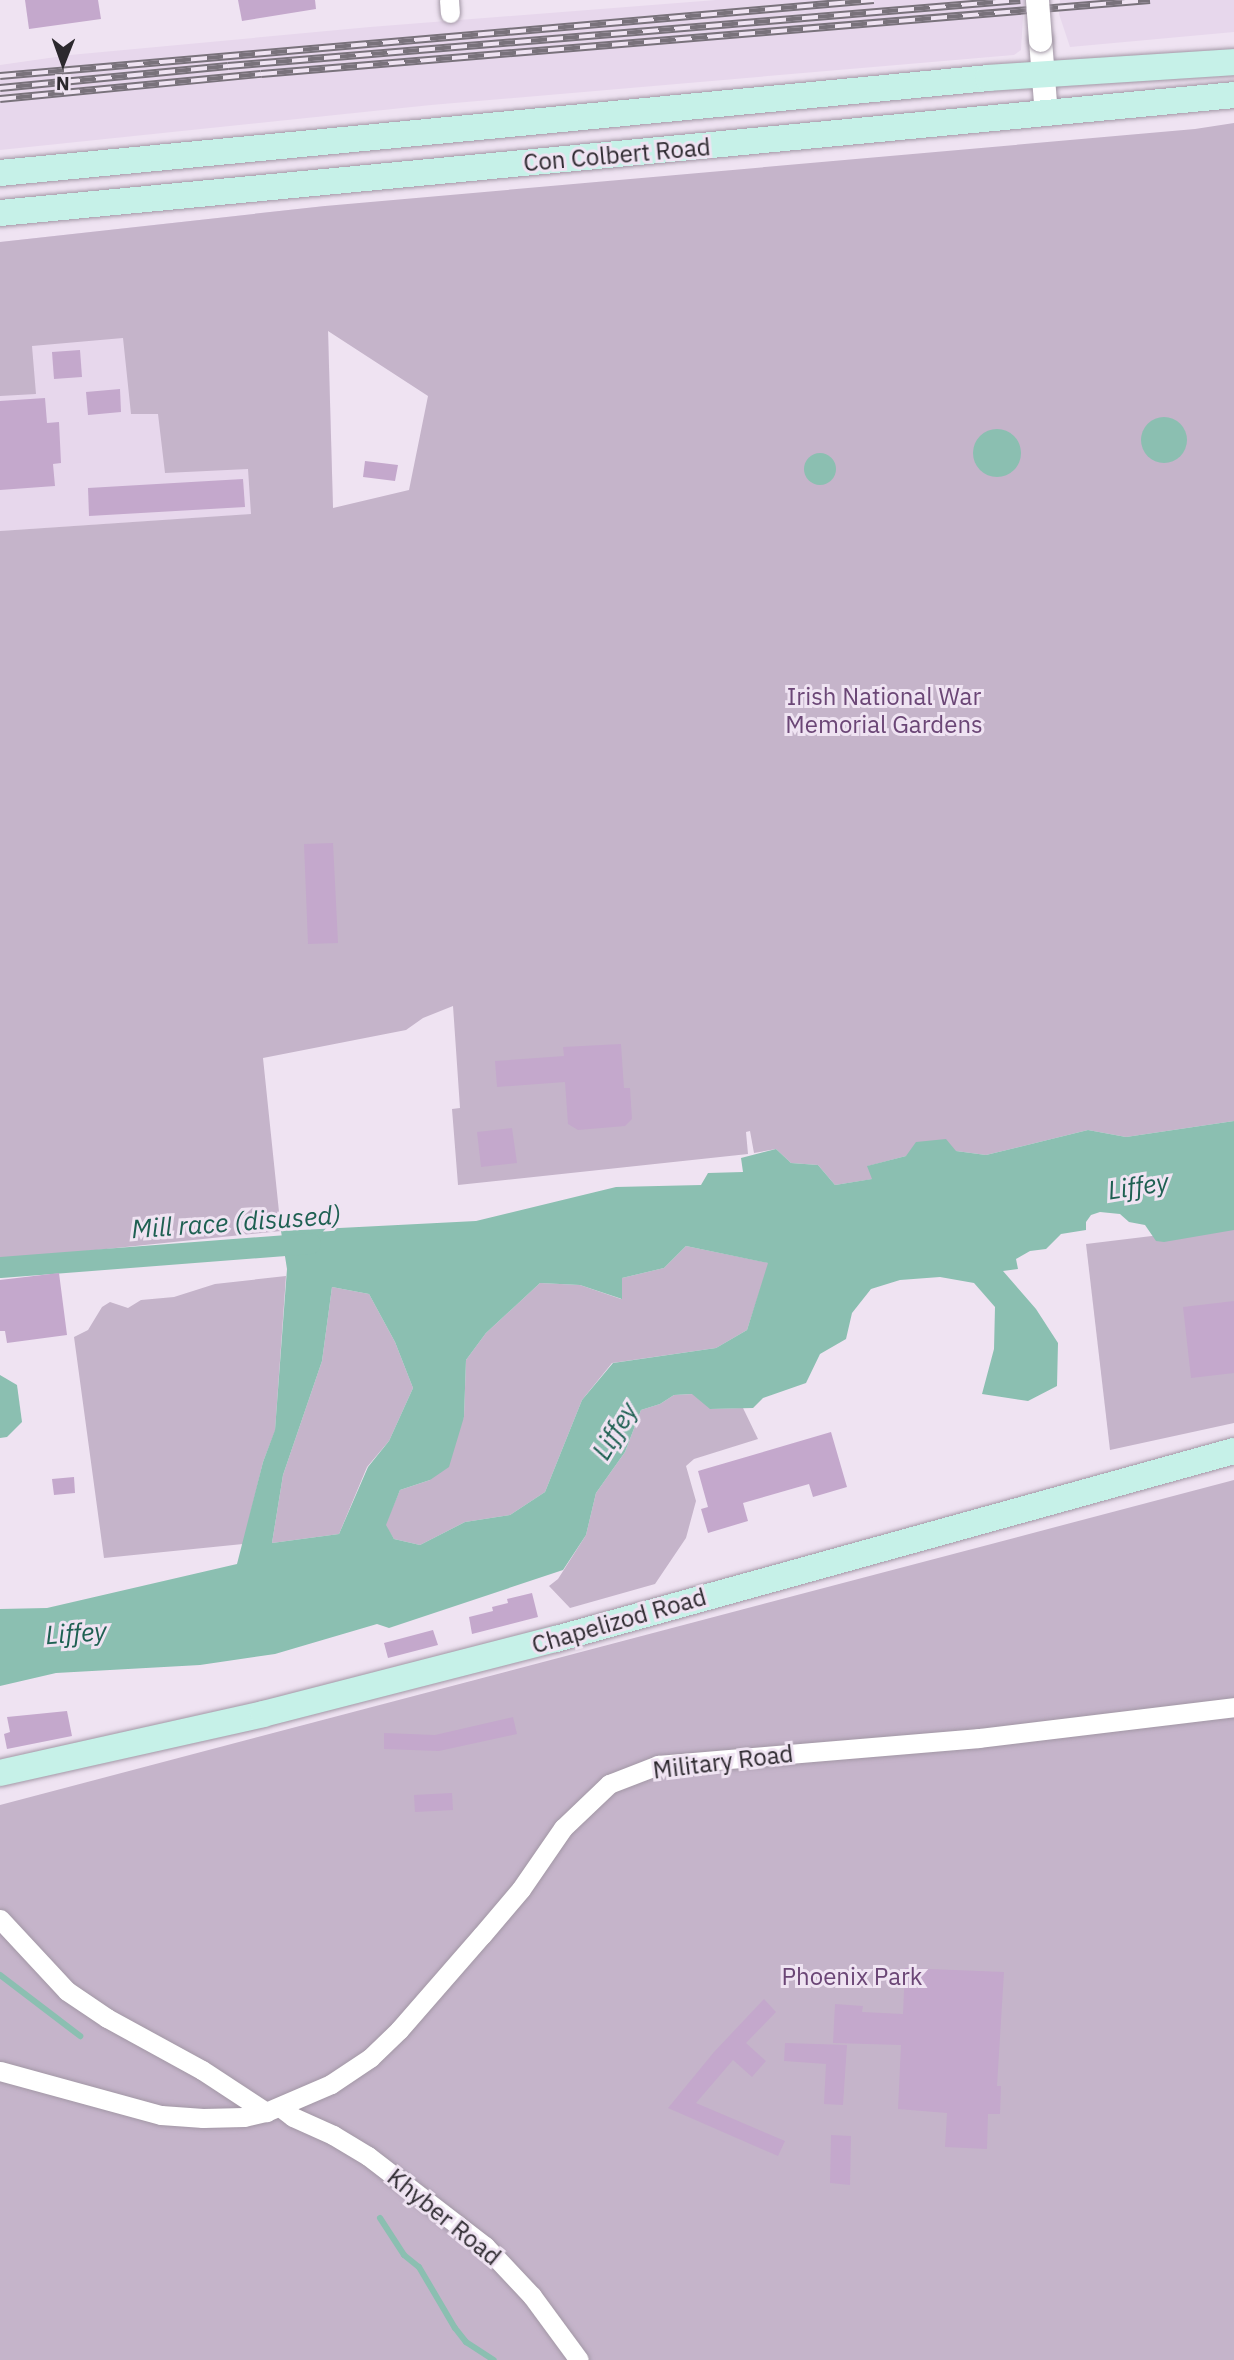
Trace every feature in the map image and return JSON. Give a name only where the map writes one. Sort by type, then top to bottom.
[{"type":"main road","name":"Con Colbert Road","points":[[0,173],[1043,74],[1234,62]]},
{"type":"main road","name":"Con Colbert Road","points":[[0,213],[1234,95]]},
{"type":"main road","name":"Chapelizod Road","points":[[0,1773],[263,1714],[556,1639],[1234,1451]]},
{"type":"street","points":[[1037,0],[1046,114]]},
{"type":"street","name":"Military Road","points":[[0,2071],[161,2115],[244,2117],[273,2109],[331,2084],[370,2058],[399,2030],[521,1889],[563,1828],[609,1784],[658,1765],[979,1738],[1234,1707]]},
{"type":"street","name":"Khyber Road","points":[[0,1919],[66,1991],[107,2018],[273,2109],[333,2135],[368,2156],[485,2246],[532,2296],[579,2360]]},
{"type":"shaded area","points":[[716,0],[1024,0],[1021,50],[1014,55],[431,105],[0,150],[0,65],[70,55],[370,27]]},
{"type":"shaded area","points":[[1060,0],[1234,0],[1234,32],[1070,47],[1059,14]]},
{"type":"shaded area","points":[[325,206],[333,509],[0,531],[0,242]]},
{"type":"green space","name":"Irish National War Memorial Gardens","points":[[1234,123],[1234,1121],[1126,1137],[1088,1130],[986,1155],[956,1151],[906,1156],[868,1166],[873,1179],[835,1185],[818,1165],[791,1163],[776,1149],[754,1153],[750,1131],[746,1132],[748,1154],[458,1185],[452,1109],[460,1108],[453,1006],[423,1018],[406,1030],[263,1058],[281,1231],[0,1260],[0,531],[251,514],[248,469],[165,473],[158,414],[131,414],[123,338],[32,346],[36,394],[0,396],[0,242],[325,206],[1195,129]],"holes":[[[328,331],[428,396],[409,490],[333,508]]]},
{"type":"green space","points":[[1234,1226],[1234,1423],[1110,1450],[1086,1244]]},
{"type":"green space","points":[[686,1246],[769,1263],[747,1330],[716,1348],[612,1363],[582,1400],[545,1492],[510,1515],[465,1522],[420,1545],[394,1539],[385,1525],[400,1490],[430,1480],[464,1417],[466,1360],[486,1333],[540,1283],[580,1285],[621,1299],[622,1278],[664,1268]]},
{"type":"green space","points":[[286,1276],[275,1431],[263,1462],[243,1544],[104,1558],[74,1337],[88,1330],[102,1307],[110,1302],[128,1308],[141,1300],[174,1297],[215,1284]]},
{"type":"green space","points":[[332,1287],[369,1294],[395,1342],[413,1388],[389,1441],[367,1467],[339,1534],[272,1543],[283,1475],[322,1361]]},
{"type":"green space","points":[[693,1394],[712,1409],[743,1408],[758,1439],[694,1459],[686,1466],[696,1501],[686,1538],[655,1584],[570,1608],[549,1586],[558,1579],[586,1535],[596,1493],[625,1452],[641,1410],[660,1404],[674,1395]]},
{"type":"green space","name":"Phoenix Park","points":[[1234,1480],[1234,2360],[0,2360],[0,1805]]},
{"type":"water","points":[[1164,417],[1181,423],[1187,440],[1181,457],[1164,463],[1147,457],[1141,440],[1147,423]]},
{"type":"water","points":[[997,429],[1014,436],[1021,453],[1014,470],[997,477],[980,470],[973,453],[980,436]]},
{"type":"water","points":[[820,453],[831,458],[836,469],[831,480],[820,485],[809,480],[804,469],[809,458]]},
{"type":"water","name":"Liffey","points":[[1234,1121],[1234,1230],[1164,1242],[1156,1241],[1145,1225],[1129,1222],[1120,1214],[1100,1212],[1091,1215],[1086,1222],[1086,1230],[1061,1234],[1046,1249],[1030,1251],[1016,1259],[1018,1269],[1003,1271],[1036,1309],[1058,1343],[1057,1386],[1028,1401],[982,1394],[994,1349],[995,1307],[974,1283],[940,1277],[900,1280],[871,1289],[852,1313],[846,1339],[820,1354],[806,1383],[763,1398],[753,1408],[710,1409],[692,1394],[674,1395],[660,1404],[641,1410],[625,1452],[596,1493],[586,1535],[563,1570],[389,1628],[377,1624],[275,1654],[200,1665],[56,1673],[0,1686],[0,1609],[47,1608],[237,1564],[263,1462],[275,1430],[287,1269],[281,1231],[476,1221],[616,1187],[701,1185],[708,1173],[743,1172],[741,1158],[776,1149],[791,1163],[818,1165],[835,1185],[872,1179],[867,1166],[906,1156],[916,1142],[946,1139],[956,1151],[986,1155],[1088,1130],[1126,1137]],"holes":[[[686,1246],[768,1263],[747,1330],[716,1348],[613,1363],[582,1400],[545,1492],[510,1515],[465,1522],[420,1545],[394,1539],[386,1525],[400,1490],[430,1480],[449,1467],[464,1417],[466,1360],[486,1333],[540,1283],[580,1285],[622,1299],[622,1278],[664,1268]],[[332,1287],[369,1294],[395,1342],[413,1388],[389,1441],[368,1467],[339,1534],[272,1543],[283,1475],[322,1361]]]},
{"type":"water","points":[[0,1375],[17,1385],[22,1422],[7,1437],[0,1438]]},
{"type":"building","points":[[25,0],[98,0],[101,19],[29,29]]},
{"type":"building","points":[[238,0],[315,0],[316,9],[242,21]]},
{"type":"building","points":[[80,350],[82,377],[54,379],[52,352]]},
{"type":"building","points":[[120,389],[121,412],[88,415],[86,392]]},
{"type":"building","points":[[45,398],[47,423],[59,422],[61,463],[53,464],[55,486],[0,490],[0,401]]},
{"type":"building","points":[[365,461],[398,465],[395,481],[363,477]]},
{"type":"building","points":[[243,479],[245,507],[89,516],[88,488]]},
{"type":"building","points":[[333,843],[338,943],[308,944],[304,844]]},
{"type":"building","points":[[621,1044],[624,1088],[630,1088],[632,1119],[625,1126],[578,1130],[568,1124],[565,1082],[497,1087],[495,1061],[564,1056],[563,1047]]},
{"type":"building","points":[[512,1128],[517,1163],[481,1167],[477,1132]]},
{"type":"building","points":[[59,1273],[67,1335],[7,1343],[5,1331],[0,1331],[0,1280]]},
{"type":"building","points":[[1234,1301],[1234,1373],[1191,1378],[1183,1307]]},
{"type":"building","points":[[831,1432],[847,1487],[813,1497],[809,1484],[743,1503],[748,1521],[708,1533],[701,1509],[708,1507],[698,1471]]},
{"type":"building","points":[[74,1477],[75,1493],[54,1495],[52,1479]]},
{"type":"building","points":[[532,1593],[538,1617],[472,1634],[469,1617],[493,1611],[492,1607],[508,1603],[507,1599]]},
{"type":"building","points":[[433,1630],[438,1645],[388,1658],[384,1643]]},
{"type":"building","points":[[67,1711],[72,1736],[7,1749],[4,1734],[10,1732],[7,1717]]},
{"type":"building","points":[[513,1717],[517,1734],[439,1751],[384,1749],[384,1733],[435,1735]]},
{"type":"building","points":[[452,1793],[453,1810],[415,1812],[414,1795]]},
{"type":"building","points":[[905,1968],[1004,1972],[997,2086],[1001,2086],[1000,2114],[988,2114],[987,2149],[945,2147],[947,2113],[898,2109],[901,2045],[833,2043],[835,2004],[863,2006],[862,2012],[903,2014]]},
{"type":"building","points":[[764,1999],[776,2012],[746,2043],[766,2061],[752,2077],[733,2060],[696,2103],[785,2141],[778,2156],[668,2108],[714,2052]]},
{"type":"building","points":[[785,2043],[847,2045],[843,2105],[824,2104],[826,2064],[784,2061]]},
{"type":"building","points":[[831,2135],[851,2136],[850,2185],[830,2183]]},
{"type":"waterway","name":"Mill race (disused)","points":[[0,1267],[310,1243]]},
{"type":"waterway","points":[[0,1975],[80,2036]]},
{"type":"waterway","points":[[380,2218],[404,2255],[419,2267],[466,2342],[494,2360]]},
{"type":"railway","points":[[0,76],[874,0]]},
{"type":"railway","points":[[0,88],[228,66],[1020,0]]},
{"type":"railway","points":[[0,99],[261,74],[1150,0]]}]
